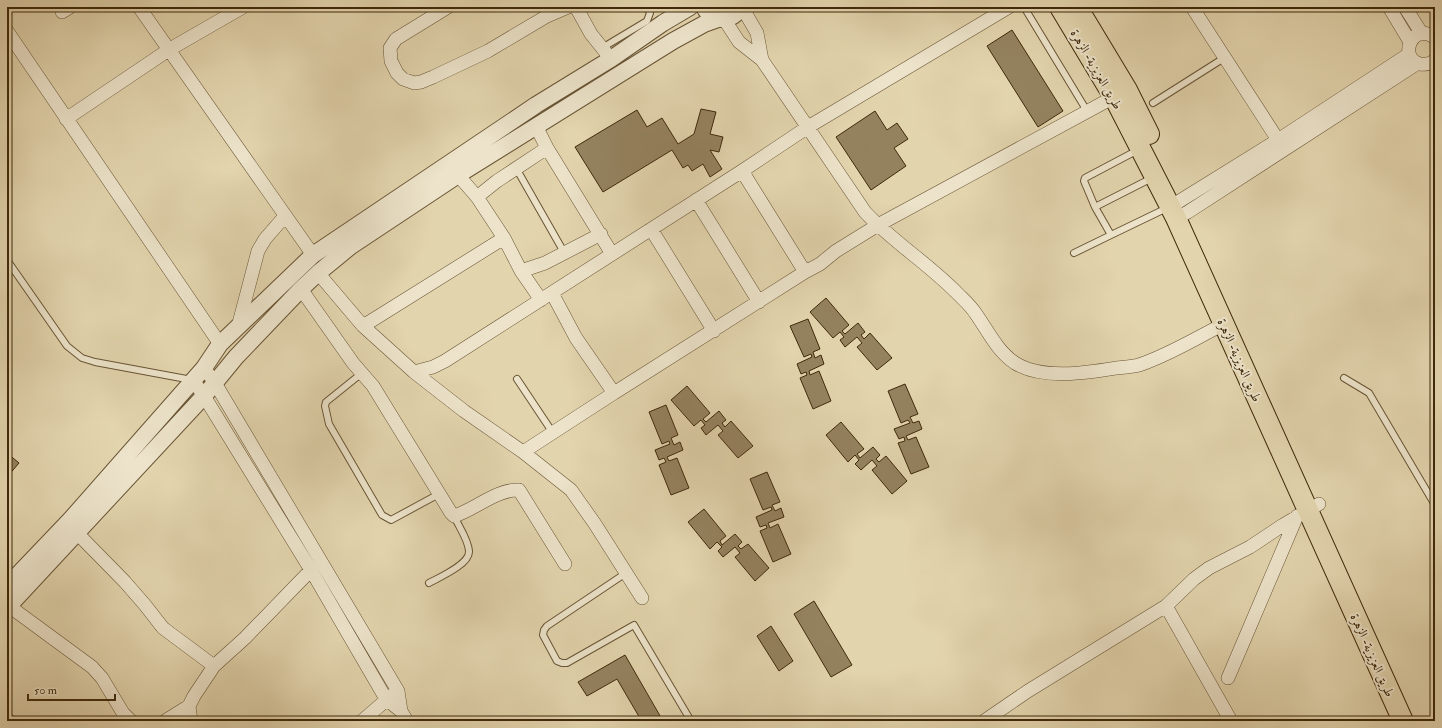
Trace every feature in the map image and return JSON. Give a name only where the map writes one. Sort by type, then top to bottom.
[{"type":"main road","name":"طريق العزيزية- الزهرة","points":[[1060,7],[1114,96],[1155,176],[1179,209],[1224,324],[1403,721]]},
{"type":"main road","name":"طريق العزيزية- الزهرة","points":[[1078,7],[1127,90],[1308,510],[1418,721]]},
{"type":"street","points":[[139,7],[170,49],[313,255]]},
{"type":"street","points":[[66,118],[170,49],[243,7]]},
{"type":"street","points":[[448,7],[396,39],[390,48],[391,61],[397,73],[403,79],[414,83],[433,77],[488,51],[547,16],[568,7]]},
{"type":"street","points":[[576,7],[590,34],[607,54]]},
{"type":"street","points":[[7,586],[71,519],[204,368],[220,344],[313,255],[536,105],[607,54],[690,7]]},
{"type":"street","points":[[704,7],[710,15],[721,19],[739,42],[762,60],[865,212],[878,225],[947,283],[975,312],[999,349],[1015,363],[1030,370],[1046,374],[1092,372],[1138,366],[1160,357],[1224,324]]},
{"type":"street","points":[[131,721],[123,713],[102,678],[92,667],[8,607],[204,396],[236,357],[301,288],[351,246],[458,175],[672,41],[704,24],[733,17],[741,7],[757,33],[762,60]]},
{"type":"street","points":[[414,372],[433,367],[445,361],[742,171],[808,127],[1009,7]]},
{"type":"street","points":[[1192,7],[1278,140]]},
{"type":"street","points":[[1389,7],[1412,53],[1427,64],[1434,63]]},
{"type":"street","points":[[1405,7],[1431,35]]},
{"type":"street","points":[[7,32],[220,344]]},
{"type":"street","points":[[1412,53],[1413,38],[1431,35]]},
{"type":"street","points":[[1179,209],[1412,53]]},
{"type":"street","points":[[1179,209],[1278,140],[1412,53]]},
{"type":"street","points":[[523,452],[805,272],[820,264],[878,225],[1114,96]]},
{"type":"street","points":[[536,126],[547,148],[612,254]]},
{"type":"street","points":[[477,197],[486,188],[547,148]]},
{"type":"street","points":[[742,171],[805,272]]},
{"type":"street","points":[[458,175],[477,197],[504,238],[521,271],[546,296],[614,393]]},
{"type":"street","points":[[696,200],[759,302]]},
{"type":"street","points":[[238,327],[258,251],[265,239],[285,216]]},
{"type":"street","points":[[651,229],[714,331]]},
{"type":"street","points":[[521,271],[565,254],[601,234]]},
{"type":"street","points":[[363,326],[504,238]]},
{"type":"street","points":[[318,273],[363,326],[414,372],[464,411],[523,452],[571,490],[595,524],[642,598]]},
{"type":"street","points":[[301,288],[353,363],[373,386],[451,513],[454,516],[460,515],[481,502],[513,490],[519,490],[565,564]]},
{"type":"street","points":[[204,368],[215,383],[398,691],[404,716]]},
{"type":"street","points":[[193,380],[311,570],[386,699],[404,716]]},
{"type":"street","points":[[984,721],[1028,691],[1166,606],[1194,578],[1215,565],[1250,547],[1308,510]]},
{"type":"street","points":[[1228,678],[1308,510]]},
{"type":"street","points":[[76,533],[125,582],[163,628],[214,666]]},
{"type":"street","points":[[165,721],[189,706],[214,666],[245,638],[311,570]]},
{"type":"street","points":[[1166,606],[1230,721]]},
{"type":"street","points":[[362,721],[386,699],[398,691]]},
{"type":"street","points":[[189,706],[191,721]]},
{"type":"lane","points":[[607,54],[647,21],[650,13],[647,7]]},
{"type":"lane","points":[[1024,7],[1087,112]]},
{"type":"lane","points":[[1153,103],[1224,58]]},
{"type":"lane","points":[[1111,235],[1095,207],[1084,181],[1085,178],[1141,148]]},
{"type":"lane","points":[[516,168],[565,254]]},
{"type":"lane","points":[[1095,207],[1155,176]]},
{"type":"lane","points":[[1074,253],[1111,235],[1179,209]]},
{"type":"lane","points":[[7,260],[67,346],[82,358],[95,362],[193,380]]},
{"type":"lane","points":[[362,374],[326,402],[325,406],[329,424],[382,515],[391,520],[439,494]]},
{"type":"lane","points":[[1344,378],[1369,393],[1433,496],[1435,505]]},
{"type":"lane","points":[[517,379],[553,433]]},
{"type":"lane","points":[[429,583],[460,565],[468,557],[469,551],[466,540],[454,516]]},
{"type":"lane","points":[[626,573],[548,626],[544,630],[543,635],[557,661],[567,663],[634,625],[691,721]]},
{"type":"building","points":[[1012,30],[1063,111],[1038,127],[987,46]]},
{"type":"building","points":[[701,109],[716,112],[710,134],[723,137],[719,152],[710,150],[722,169],[710,177],[703,164],[692,171],[688,165],[683,168],[672,150],[603,192],[575,147],[637,110],[647,127],[662,118],[678,144],[694,134]]},
{"type":"building","points":[[875,111],[887,130],[897,123],[908,139],[894,148],[906,166],[871,190],[836,137]]},
{"type":"building","points":[[826,298],[849,325],[842,331],[845,334],[858,323],[865,332],[861,335],[864,339],[870,333],[892,358],[877,370],[857,347],[862,343],[857,337],[845,347],[840,340],[844,337],[840,332],[833,338],[810,312]]},
{"type":"building","points":[[808,319],[820,349],[813,352],[815,358],[821,355],[824,364],[809,371],[810,375],[819,371],[831,401],[813,409],[800,378],[807,375],[806,372],[801,374],[797,364],[812,357],[811,354],[804,357],[790,326]]},
{"type":"building","points":[[905,384],[918,414],[910,417],[913,423],[919,421],[922,429],[906,436],[908,440],[916,437],[929,467],[911,474],[898,443],[905,441],[904,437],[899,439],[894,429],[910,423],[908,420],[901,423],[888,391]]},
{"type":"building","points":[[687,386],[710,413],[703,419],[706,422],[719,411],[726,420],[722,423],[725,427],[731,421],[753,446],[738,458],[718,435],[723,431],[718,425],[706,435],[701,428],[705,425],[701,420],[694,426],[671,400]]},
{"type":"building","points":[[666,405],[678,435],[671,438],[674,445],[680,442],[683,450],[667,457],[669,461],[677,458],[689,488],[671,495],[659,465],[666,462],[664,458],[659,460],[655,450],[670,444],[669,441],[662,444],[649,412]]},
{"type":"building","points":[[841,422],[864,449],[857,454],[860,458],[873,447],[880,455],[876,459],[879,462],[886,456],[907,481],[892,494],[872,470],[877,466],[872,460],[861,470],[855,464],[859,460],[855,455],[848,462],[826,435]]},
{"type":"building","points":[[7,453],[19,463],[7,477]]},
{"type":"building","points":[[767,472],[780,502],[772,505],[775,511],[781,508],[784,517],[768,523],[770,528],[778,524],[791,554],[773,562],[760,531],[767,528],[766,525],[760,527],[756,517],[772,510],[771,507],[763,510],[750,479]]},
{"type":"building","points":[[704,509],[726,536],[720,541],[722,545],[735,534],[742,542],[738,546],[741,549],[748,544],[769,568],[755,581],[735,557],[740,553],[735,547],[723,557],[718,551],[722,547],[717,542],[710,549],[688,522]]},
{"type":"building","points":[[814,601],[852,665],[831,677],[794,614]]},
{"type":"building","points":[[771,626],[793,661],[779,671],[757,636]]},
{"type":"building","points":[[625,655],[663,721],[640,721],[641,720],[617,679],[587,696],[578,682]]}]
